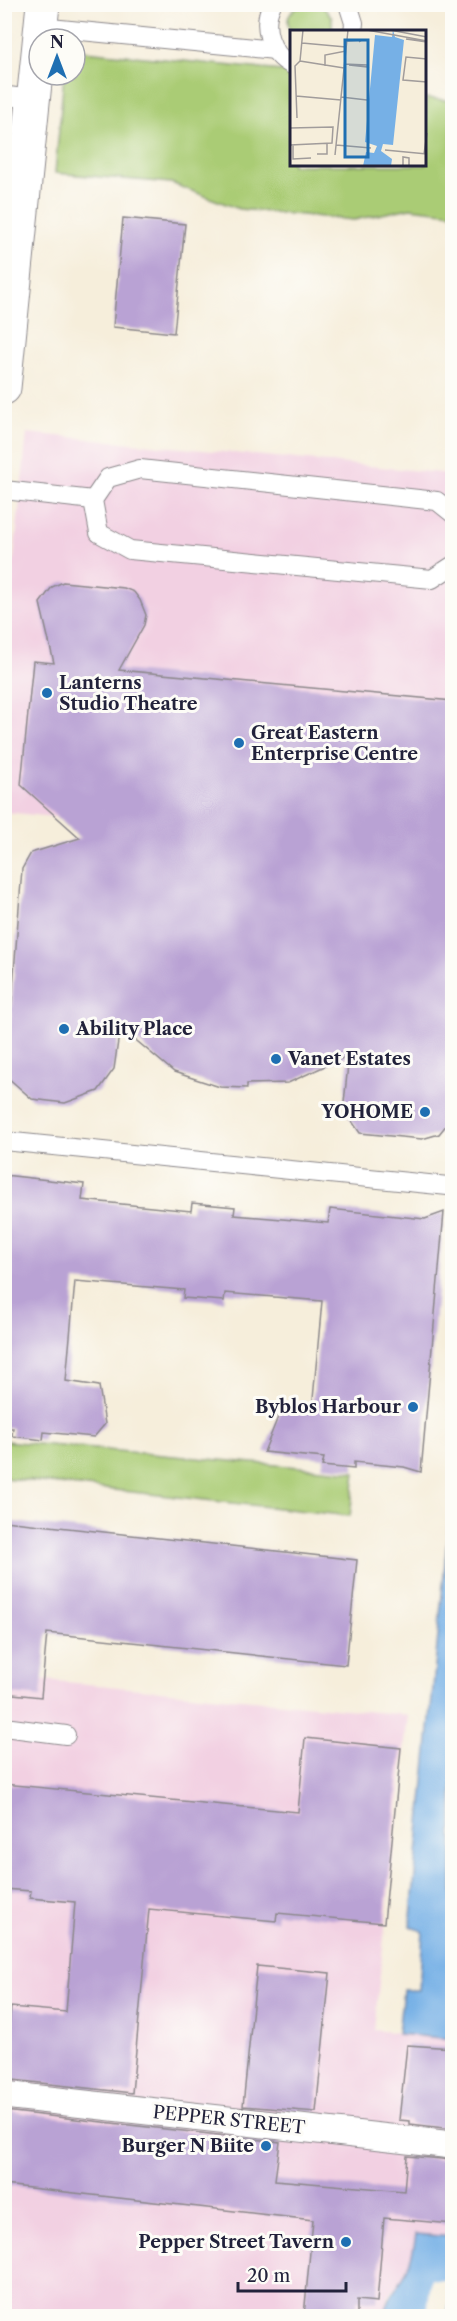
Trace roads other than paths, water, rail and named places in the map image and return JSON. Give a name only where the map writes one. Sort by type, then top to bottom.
[{"type":"street","points":[[4,388],[20,98],[42,16]]},
{"type":"street","name":"PEPPER STREET","points":[[4,2095],[453,2145]]},
{"type":"lane","points":[[272,4],[267,22],[268,37],[282,61],[290,64]]},
{"type":"lane","points":[[348,4],[354,23],[353,30]]},
{"type":"lane","points":[[42,16],[275,50]]},
{"type":"lane","points":[[453,513],[437,501],[140,469],[108,478],[93,500],[99,533],[130,550],[432,579],[453,566]]},
{"type":"lane","points":[[4,490],[93,500]]},
{"type":"lane","points":[[4,1141],[448,1186]]},
{"type":"lane","points":[[4,1727],[66,1735]]},
{"type":"water","points":[[452,1490],[452,2039],[398,2034],[403,1990],[419,1990],[423,1931],[410,1927]]},
{"type":"water","points":[[416,2234],[452,2237],[452,2316],[385,2316],[390,2299],[408,2266]]},
{"type":"place","name":"Lanterns Studio Theatre","points":[[47,693]]},
{"type":"place","name":"Great Eastern Enterprise Centre","points":[[239,743]]},
{"type":"place","name":"Ability Place","points":[[64,1029]]},
{"type":"place","name":"Vanet Estates","points":[[276,1059]]},
{"type":"place","name":"YOHOME","points":[[425,1112]]},
{"type":"place","name":"Byblos Harbour","points":[[413,1407]]},
{"type":"place","name":"Burger N Biite","points":[[266,2146]]},
{"type":"place","name":"Pepper Street Tavern","points":[[346,2242]]}]
